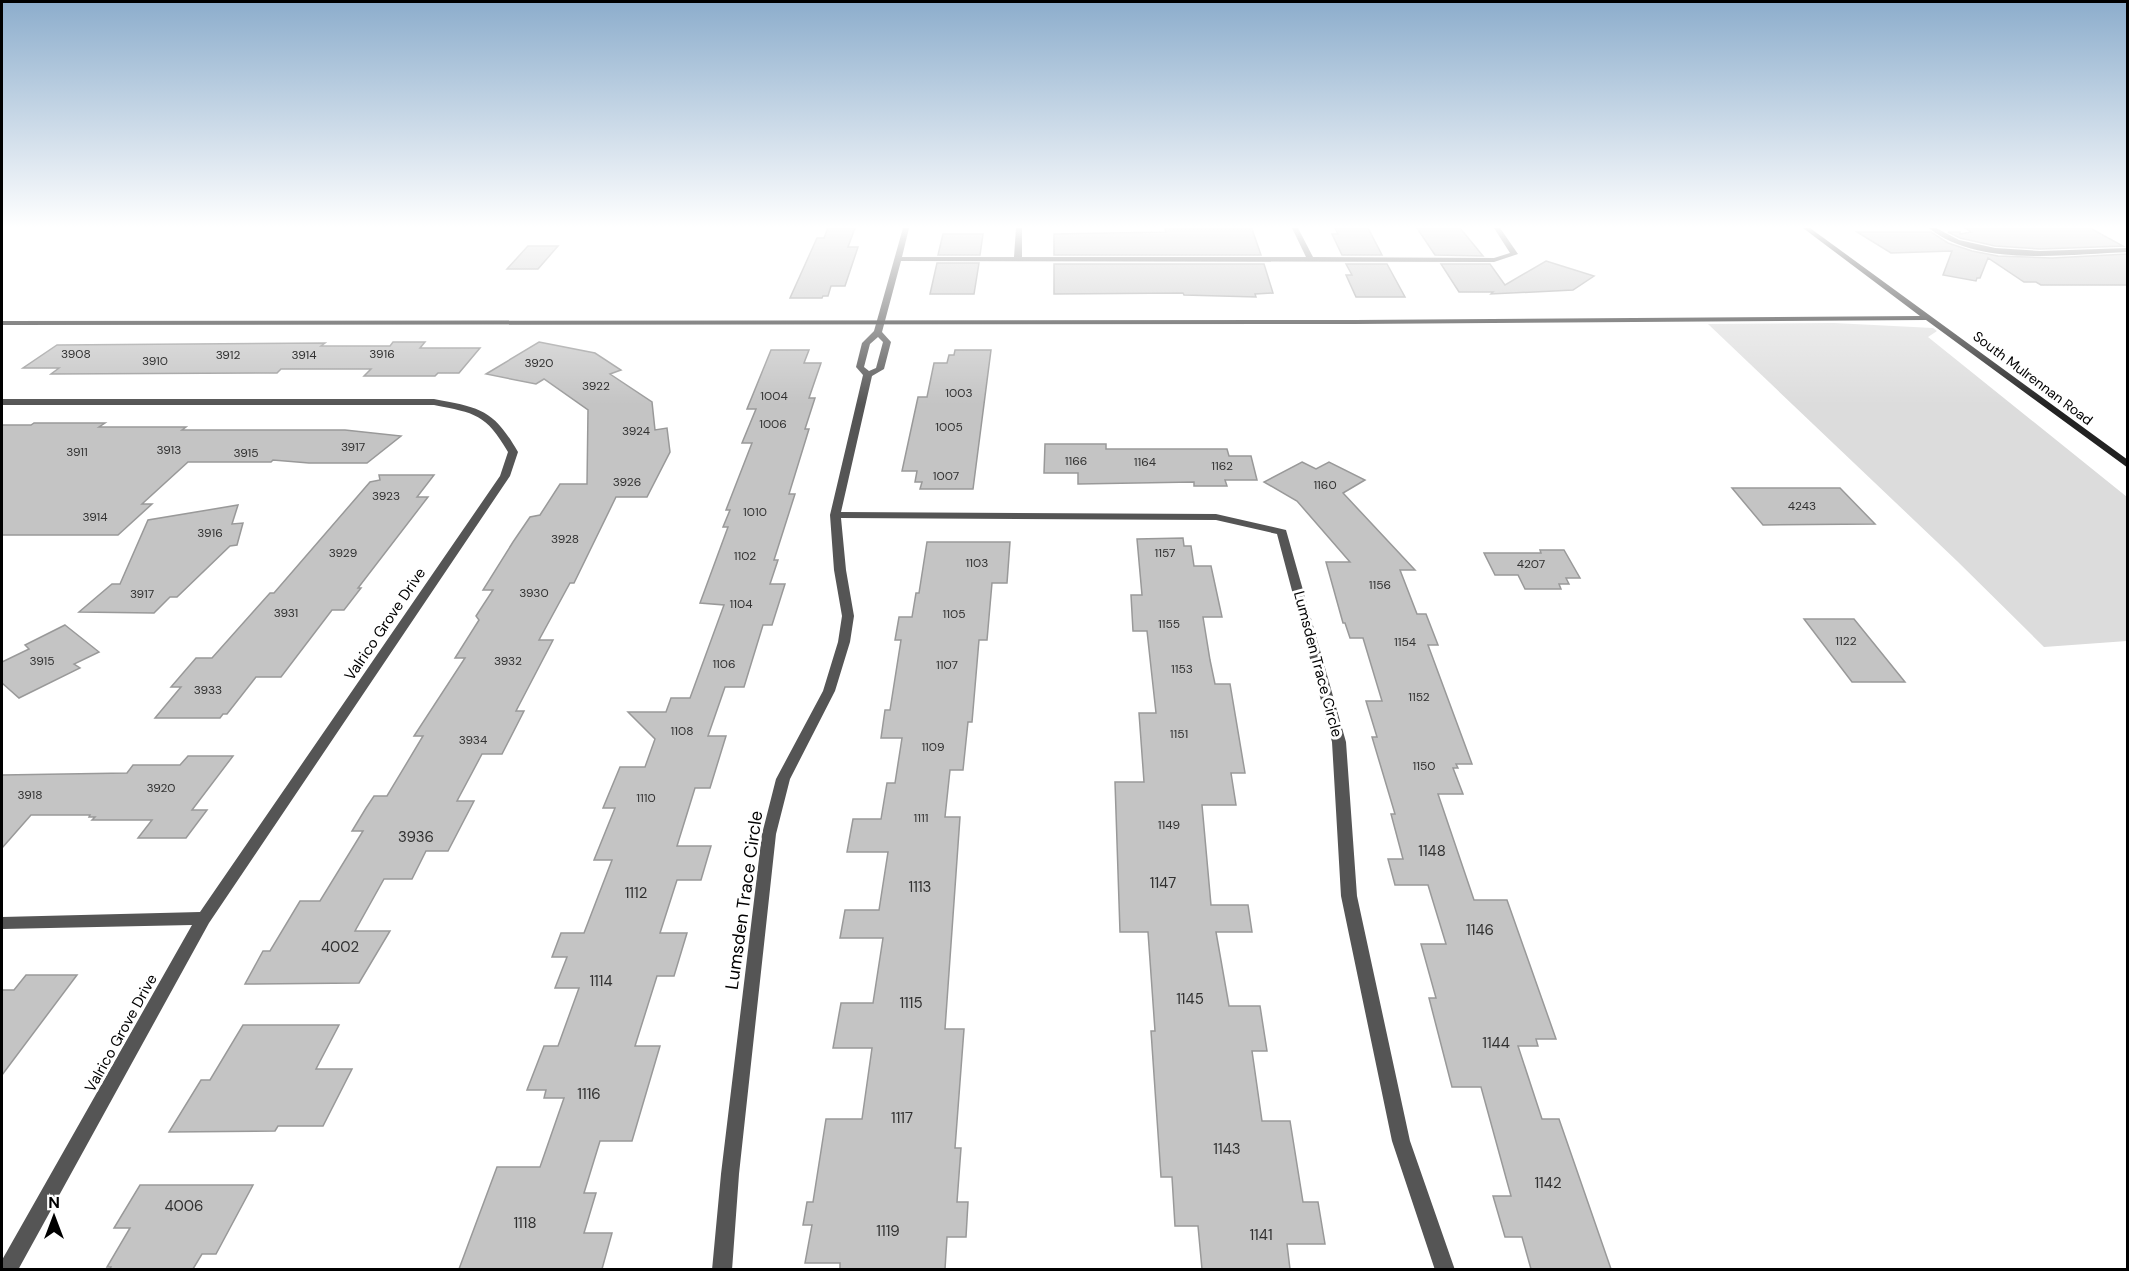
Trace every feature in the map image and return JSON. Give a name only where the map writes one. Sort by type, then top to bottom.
[{"type":"street","name":"Lumsden Trace Circle","points":[[868,375],[860,367],[866,343],[878,332],[890,287]]},
{"type":"street","name":"South Mulrennan Road","points":[[1887,287],[2127,465]]},
{"type":"street","points":[[2,323],[1929,318]]},
{"type":"street","name":"Lumsden Trace Circle","points":[[868,375],[880,369],[887,342],[878,332]]},
{"type":"street","name":"Lumsden Trace Circle","points":[[722,1269],[730,1174],[769,834],[783,779],[829,691],[844,642],[848,616],[840,570],[835,514],[868,375]]},
{"type":"street","name":"Valrico Grove Drive","points":[[2,402],[434,402],[482,412],[501,429],[513,452],[505,476],[204,918],[7,1269]]},
{"type":"street","name":"Lumsden Trace Circle","points":[[835,514],[1216,518],[1282,532],[1339,742],[1349,896],[1401,1142],[1445,1269]]},
{"type":"street","points":[[2,923],[204,918]]},
{"type":"shaded area","points":[[1834,323],[1933,328],[1937,331],[1928,337],[2127,497],[2127,641],[2044,647],[1708,324]]},
{"type":"building","points":[[795,287],[831,287],[828,296],[822,298],[790,298]]},
{"type":"building","points":[[932,287],[975,287],[974,294],[930,294]]},
{"type":"building","points":[[1054,287],[1271,287],[1273,293],[1255,294],[1256,297],[1184,295],[1183,293],[1054,294]]},
{"type":"building","points":[[1352,287],[1400,287],[1405,297],[1356,297]]},
{"type":"building","points":[[1456,287],[1577,287],[1573,290],[1491,294],[1493,292],[1459,292]]},
{"type":"building","points":[[393,342],[425,342],[420,348],[480,348],[459,373],[438,373],[435,376],[364,376],[371,369],[281,369],[277,373],[51,374],[59,368],[23,368],[57,345],[325,343],[321,346],[390,346]]},
{"type":"building","points":[[539,342],[595,353],[621,370],[610,374],[652,402],[655,430],[667,428],[670,452],[647,497],[616,497],[574,583],[570,583],[539,640],[553,640],[516,711],[524,711],[502,754],[482,754],[457,801],[474,801],[448,851],[426,851],[412,879],[384,879],[355,931],[390,931],[359,983],[245,984],[263,951],[270,951],[300,901],[320,901],[363,831],[352,831],[374,796],[387,796],[423,736],[414,736],[465,658],[455,658],[479,620],[476,616],[493,590],[483,590],[530,517],[540,515],[560,484],[587,484],[588,410],[544,379],[536,384],[486,374]]},
{"type":"building","points":[[771,350],[809,350],[804,363],[821,363],[809,398],[815,398],[805,429],[809,429],[789,494],[795,494],[774,560],[778,560],[770,584],[785,584],[772,625],[763,625],[744,687],[725,687],[708,736],[726,736],[710,788],[695,788],[677,846],[711,846],[701,880],[677,880],[660,933],[687,933],[674,976],[657,976],[635,1046],[660,1046],[632,1141],[600,1141],[584,1193],[596,1193],[584,1233],[612,1233],[602,1269],[459,1269],[497,1167],[540,1167],[564,1098],[544,1098],[546,1090],[527,1090],[544,1046],[558,1046],[579,988],[555,988],[567,957],[552,957],[561,933],[584,933],[612,860],[594,860],[615,808],[603,808],[620,767],[645,767],[655,739],[628,712],[666,712],[671,698],[690,698],[724,605],[700,603],[728,527],[723,527],[730,510],[726,510],[752,443],[742,443],[756,409],[747,409]]},
{"type":"building","points":[[955,350],[991,350],[973,489],[920,489],[922,482],[915,482],[917,471],[902,471],[918,397],[927,397],[934,363],[947,363],[949,355],[954,355]]},
{"type":"building","points":[[34,423],[105,423],[99,427],[186,427],[182,430],[345,430],[401,436],[367,463],[309,463],[273,460],[271,462],[188,462],[142,504],[152,504],[118,535],[2,535],[2,425],[31,425]]},
{"type":"building","points":[[1045,444],[1106,444],[1106,449],[1227,449],[1229,456],[1251,456],[1257,480],[1225,480],[1227,486],[1194,486],[1194,482],[1078,484],[1078,473],[1044,473]]},
{"type":"building","points":[[1302,462],[1316,469],[1329,462],[1365,480],[1343,493],[1415,570],[1400,570],[1417,614],[1426,614],[1438,645],[1428,645],[1472,764],[1456,764],[1458,768],[1453,768],[1463,794],[1438,794],[1474,900],[1507,900],[1556,1039],[1536,1039],[1538,1046],[1518,1046],[1542,1119],[1559,1119],[1611,1269],[1531,1269],[1522,1237],[1505,1237],[1493,1196],[1511,1196],[1481,1087],[1452,1087],[1429,998],[1436,998],[1421,944],[1446,944],[1428,885],[1395,885],[1388,859],[1403,859],[1391,814],[1395,814],[1372,737],[1377,737],[1366,701],[1382,701],[1363,638],[1350,638],[1345,623],[1343,623],[1326,562],[1350,562],[1297,501],[1264,482]]},
{"type":"building","points":[[379,475],[434,475],[417,497],[428,497],[358,588],[361,588],[344,610],[332,610],[281,677],[256,677],[227,714],[223,714],[220,718],[155,718],[181,687],[171,687],[196,658],[212,658],[270,593],[274,593],[370,482],[380,480]]},
{"type":"building","points":[[1732,488],[1840,488],[1875,524],[1763,525]]},
{"type":"building","points":[[238,505],[232,524],[243,523],[237,545],[230,546],[177,597],[170,597],[154,613],[79,612],[112,584],[120,584],[148,520]]},
{"type":"building","points":[[1183,538],[1184,546],[1191,546],[1194,566],[1211,566],[1222,617],[1203,617],[1210,660],[1215,684],[1230,684],[1245,773],[1231,773],[1236,805],[1202,805],[1211,905],[1248,905],[1252,932],[1216,932],[1229,1006],[1260,1006],[1267,1051],[1252,1051],[1262,1121],[1290,1121],[1303,1202],[1318,1202],[1325,1244],[1287,1244],[1290,1269],[1202,1269],[1198,1226],[1175,1226],[1172,1177],[1161,1177],[1151,1031],[1155,1031],[1148,932],[1120,932],[1115,782],[1144,782],[1139,713],[1156,713],[1147,631],[1133,631],[1131,595],[1142,595],[1137,539]]},
{"type":"building","points":[[927,542],[1010,542],[1007,583],[992,583],[987,640],[979,640],[972,722],[968,722],[963,770],[950,770],[945,817],[960,817],[945,1029],[964,1029],[955,1148],[961,1148],[957,1202],[968,1202],[966,1237],[947,1237],[945,1269],[840,1269],[840,1263],[805,1263],[812,1225],[803,1225],[807,1202],[813,1202],[826,1119],[862,1119],[872,1048],[833,1048],[841,1003],[873,1003],[883,938],[840,938],[845,910],[879,910],[888,852],[847,852],[853,819],[881,819],[887,783],[895,783],[902,738],[881,738],[885,710],[890,710],[901,640],[895,640],[899,617],[912,617],[916,593],[919,593]]},
{"type":"building","points":[[1540,550],[1564,550],[1580,578],[1566,578],[1569,584],[1559,584],[1561,589],[1525,589],[1518,575],[1495,575],[1484,553],[1541,553]]},
{"type":"building","points":[[1804,619],[1854,619],[1905,682],[1852,682]]},
{"type":"building","points":[[65,625],[99,652],[74,664],[80,668],[19,698],[2,683],[2,662],[29,649],[25,645]]},
{"type":"building","points":[[188,756],[233,756],[192,810],[207,810],[186,838],[138,838],[152,820],[92,820],[95,817],[89,817],[90,815],[31,815],[2,848],[2,775],[127,773],[133,765],[180,765]]},
{"type":"building","points":[[26,975],[77,975],[2,1075],[2,990],[14,990]]},
{"type":"building","points":[[243,1025],[339,1025],[316,1069],[352,1069],[323,1126],[278,1126],[275,1131],[169,1132],[201,1080],[210,1080]]},
{"type":"building","points":[[140,1185],[253,1185],[216,1254],[202,1254],[193,1269],[110,1269],[111,1267],[107,1267],[130,1228],[114,1228]]}]
